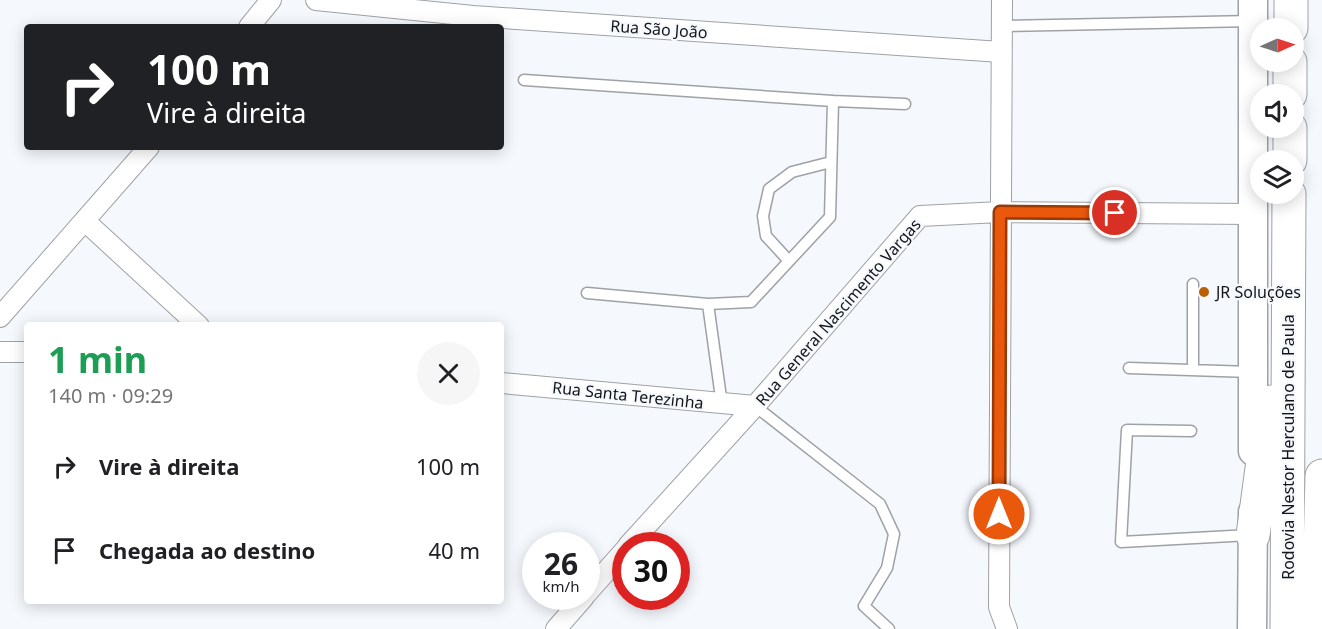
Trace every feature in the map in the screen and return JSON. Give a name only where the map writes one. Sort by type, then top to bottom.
[{"type":"highway","points":[[1290,18],[1291,0]]},
{"type":"highway","name":"Rodovia Nestor Herculano de Paula","points":[[1287,629],[1289,204]]},
{"type":"highway","points":[[1253,535],[1279,338],[1289,231]]},
{"type":"highway","name":"Rodovia Nestor Herculano de Paula","points":[[1318,629],[1322,476]]},
{"type":"main road","points":[[1252,629],[1253,10]]},
{"type":"street","points":[[251,24],[271,0]]},
{"type":"street","name":"Rua São João","points":[[316,0],[473,8],[1001,52]]},
{"type":"street","points":[[1002,0],[999,607],[1007,629]]},
{"type":"street","points":[[0,318],[146,150]]},
{"type":"street","name":"Rua General Nascimento Vargas","points":[[641,532],[755,406],[920,216],[1000,212],[1254,214]]},
{"type":"street","points":[[86,222],[195,322]]},
{"type":"street","points":[[0,352],[24,352]]},
{"type":"street","name":"Rua Santa Terezinha","points":[[504,383],[723,405],[755,406]]},
{"type":"street","name":"Rua General Nascimento Vargas","points":[[600,578],[612,564]]},
{"type":"street","name":"Rua General Nascimento Vargas","points":[[567,625],[576,610]]},
{"type":"lane","points":[[1002,26],[1253,10]]},
{"type":"lane","points":[[524,80],[904,104]]},
{"type":"lane","points":[[587,293],[708,304],[751,302],[830,217],[832,101]]},
{"type":"lane","points":[[789,261],[766,236],[763,216],[769,189],[792,172],[831,162]]},
{"type":"lane","points":[[1193,284],[1193,370]]},
{"type":"lane","points":[[708,304],[723,405]]},
{"type":"lane","points":[[1129,368],[1253,372]]},
{"type":"lane","points":[[755,406],[880,504],[894,534],[887,568],[864,606],[890,629]]},
{"type":"lane","points":[[1191,431],[1127,430],[1121,542],[1253,535]]},
{"type":"place","name":"JR Soluções","points":[[1204,292]]},
{"type":"route","points":[[999,514],[1000,212],[1115,213]]}]
